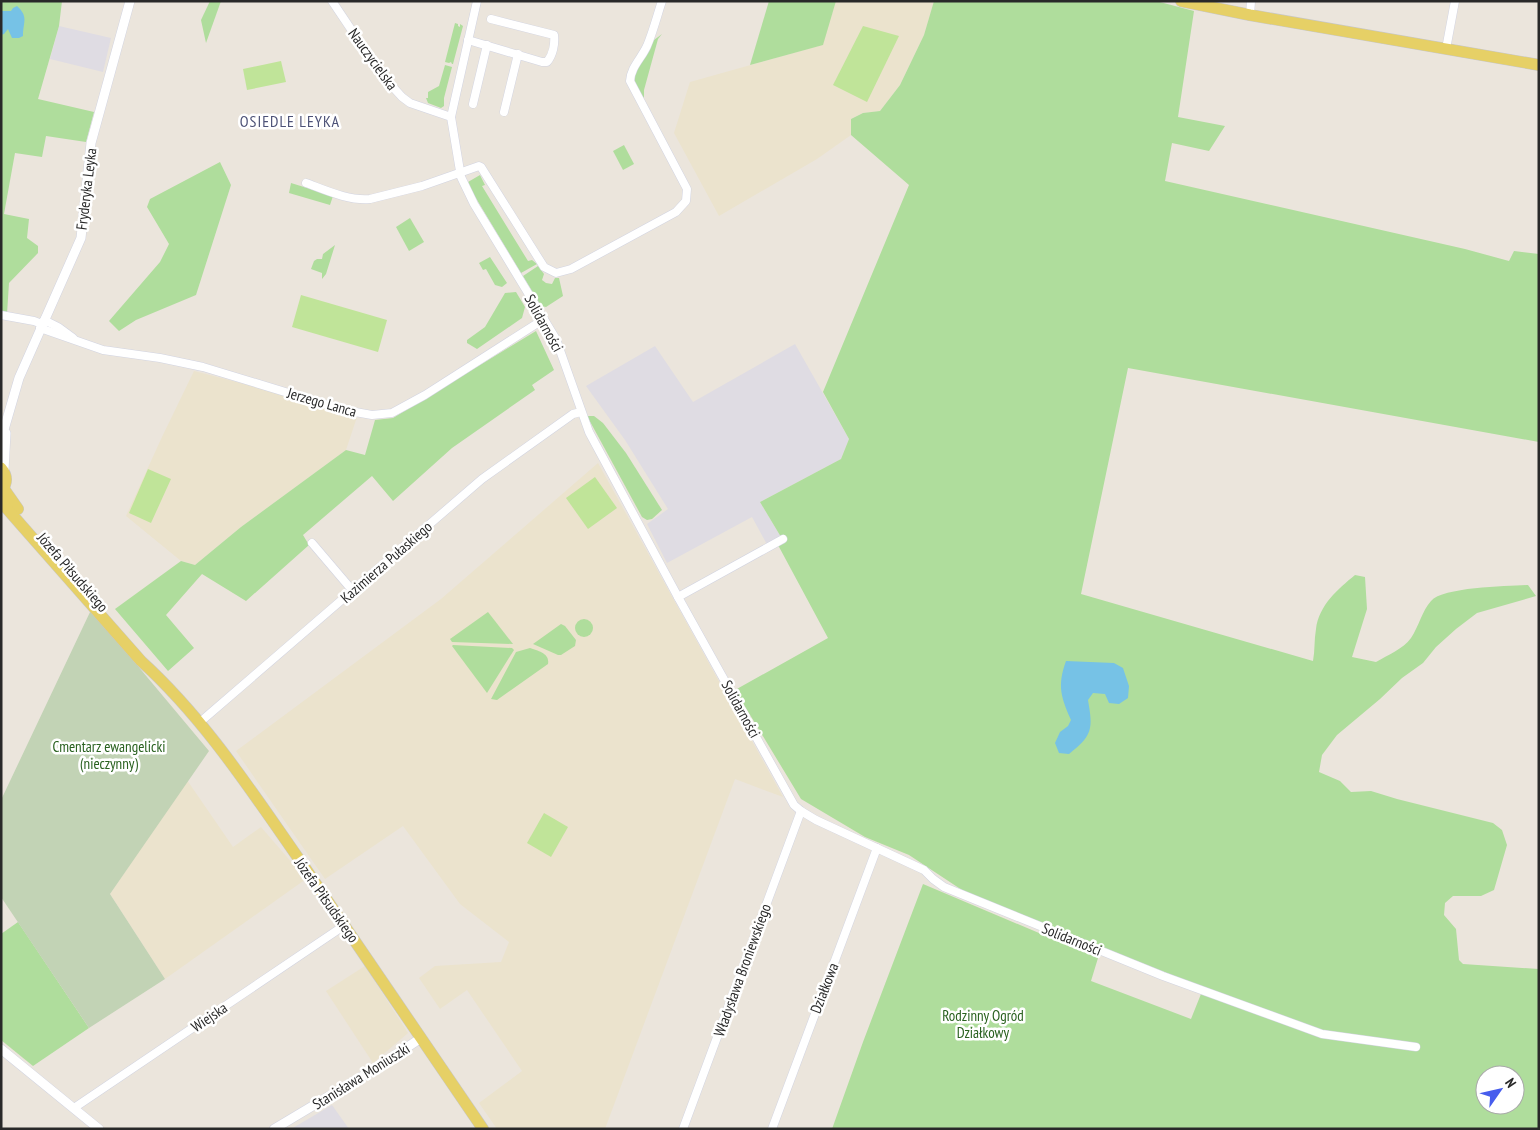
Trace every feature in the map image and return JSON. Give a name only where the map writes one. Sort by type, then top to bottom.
[{"type":"main road","points":[[1181,1],[1250,15],[1539,65]]},
{"type":"main road","points":[[2,469],[6,478],[2,491]]},
{"type":"main road","name":"Józefa Piłsudskiego","points":[[2,491],[146,657],[161,679],[223,751],[345,925],[483,1129]]},
{"type":"main road","name":"Józefa Piłsudskiego","points":[[1,502],[141,661],[161,679]]},
{"type":"street","name":"Fryderyka Leyka","points":[[1,440],[19,378],[80,238],[91,143],[130,1]]},
{"type":"street","name":"Nauczycielska","points":[[332,1],[381,74],[402,98],[410,103],[451,117]]},
{"type":"street","name":"Solidarności","points":[[477,1],[451,117],[460,172],[474,204],[561,349],[589,432],[794,804],[801,811],[816,820],[924,870],[944,887],[1198,989],[1322,1034],[1416,1047]]},
{"type":"street","points":[[306,183],[335,193],[364,199],[422,186],[476,166],[481,167],[541,263],[548,270],[556,273],[571,269],[680,209],[686,202],[687,189],[630,81],[632,70],[648,44],[662,1]]},
{"type":"street","points":[[1250,15],[1251,1]]},
{"type":"street","points":[[1446,49],[1455,1]]},
{"type":"street","points":[[468,40],[542,62],[547,62],[550,59],[555,42],[554,35],[490,18]]},
{"type":"street","points":[[473,104],[487,45]]},
{"type":"street","points":[[504,112],[518,54]]},
{"type":"street","name":"Jerzego Lanca","points":[[1,314],[34,321],[79,342],[103,350],[188,364],[344,410],[380,415],[392,413],[416,400],[544,318]]},
{"type":"street","name":"Kazimierza Pułaskiego","points":[[199,723],[482,479],[573,414],[581,412]]},
{"type":"street","name":"Fryderyka Leyka","points":[[2,469],[6,428]]},
{"type":"street","points":[[678,596],[783,539]]},
{"type":"street","points":[[312,543],[352,590]]},
{"type":"street","name":"Władysława Broniewskiego","points":[[683,1129],[801,811]]},
{"type":"street","name":"Działkowa","points":[[772,1129],[877,848]]},
{"type":"street","name":"Wiejska","points":[[74,1108],[345,925]]},
{"type":"street","name":"Stanisława Moniuszki","points":[[274,1129],[376,1068],[420,1038]]},
{"type":"street","points":[[1,1049],[100,1129]]},
{"type":"shaded area","points":[[836,1],[934,1],[924,35],[900,85],[880,111],[863,113],[851,119],[851,135],[817,159],[719,216],[674,133],[690,82],[822,45]]},
{"type":"shaded area","points":[[59,26],[111,38],[103,72],[50,59]]},
{"type":"shaded area","points":[[795,344],[849,439],[841,459],[760,502],[784,542],[770,550],[752,517],[667,563],[647,524],[668,509],[625,440],[586,386],[655,346],[693,402]]},
{"type":"shaded area","points":[[194,371],[260,388],[357,417],[346,450],[241,527],[195,565],[181,561],[126,516]]},
{"type":"shaded area","points":[[598,463],[783,797],[735,779],[605,1129],[497,1129],[479,1103],[522,1071],[467,990],[440,1009],[419,978],[435,966],[501,962],[509,942],[460,904],[403,826],[325,879],[236,751],[441,599]]},
{"type":"shaded area","points":[[187,780],[233,847],[261,827],[306,879],[165,979],[110,894]]},
{"type":"shaded area","points":[[365,966],[408,1033],[373,1063],[326,991]]},
{"type":"shaded area","points":[[332,1105],[349,1129],[291,1129]]},
{"type":"green space","points":[[1,1],[62,1],[59,26],[38,99],[94,112],[86,142],[46,136],[42,157],[15,153],[4,214],[29,219],[27,238],[38,246],[38,253],[9,283],[7,314],[1,313]]},
{"type":"green space","points":[[210,1],[221,1],[206,43],[201,20]]},
{"type":"green space","points":[[769,1],[836,1],[823,45],[750,65]]},
{"type":"green space","name":"Rodzinny Ogród Działkowy","points":[[934,1],[1156,1],[1194,11],[1178,117],[1225,126],[1209,151],[1172,143],[1165,181],[1465,249],[1509,261],[1514,251],[1539,254],[1539,442],[1128,368],[1081,594],[1313,661],[1315,633],[1318,620],[1325,605],[1355,575],[1365,577],[1367,609],[1352,657],[1376,662],[1408,642],[1428,605],[1438,596],[1477,588],[1528,585],[1536,596],[1477,613],[1436,647],[1423,663],[1402,678],[1337,735],[1322,755],[1319,772],[1340,781],[1351,792],[1371,791],[1493,823],[1502,830],[1507,845],[1494,890],[1481,896],[1453,896],[1445,903],[1444,915],[1456,929],[1459,960],[1463,964],[1539,969],[1539,1129],[832,1129],[923,884],[1098,958],[1091,981],[1191,1019],[1201,994],[1199,986],[965,892],[909,855],[865,837],[801,799],[735,690],[828,638],[778,545],[784,542],[760,502],[841,459],[849,439],[823,392],[909,185],[851,135],[851,119],[863,113],[880,111],[900,85],[924,35]]},
{"type":"green space","points":[[455,23],[460,27],[460,24],[463,26],[452,64],[451,62],[445,62]]},
{"type":"green space","points":[[863,26],[899,36],[867,102],[833,85]]},
{"type":"green space","points":[[662,34],[658,39],[643,98],[635,82],[635,73],[654,40]]},
{"type":"green space","points":[[281,61],[286,82],[247,90],[243,69]]},
{"type":"green space","points":[[445,65],[452,67],[444,98],[444,106],[441,108],[428,103],[426,98],[428,98],[428,92],[439,86]]},
{"type":"green space","points":[[624,145],[634,164],[623,170],[613,151]]},
{"type":"green space","points":[[220,162],[231,185],[196,295],[136,320],[119,331],[109,321],[160,262],[169,244],[147,207],[150,199]]},
{"type":"green space","points":[[480,175],[485,185],[482,186],[528,261],[532,260],[537,264],[521,273],[468,182]]},
{"type":"green space","points":[[291,183],[333,196],[330,205],[289,193]]},
{"type":"green space","points":[[410,218],[424,242],[409,251],[396,227]]},
{"type":"green space","points":[[335,245],[326,274],[322,279],[322,273],[311,269],[314,261],[322,259],[323,254]]},
{"type":"green space","points":[[490,257],[507,283],[502,287],[495,285],[486,269],[483,270],[479,263]]},
{"type":"green space","points":[[538,266],[544,274],[542,280],[546,283],[552,284],[555,278],[559,278],[563,296],[546,307],[541,306],[523,276]]},
{"type":"green space","points":[[516,292],[525,307],[522,318],[477,349],[467,343],[467,340],[485,327],[505,293]]},
{"type":"green space","points":[[301,295],[387,320],[378,352],[292,327]]},
{"type":"green space","points":[[536,331],[554,370],[532,385],[535,390],[452,448],[393,501],[372,476],[303,535],[309,545],[246,601],[202,574],[166,615],[194,648],[168,671],[115,609],[181,561],[195,565],[241,527],[346,450],[365,455],[375,420],[393,418]]},
{"type":"green space","points":[[587,416],[594,416],[603,423],[626,453],[662,510],[652,519],[647,520],[642,517]]},
{"type":"green space","points":[[148,469],[171,479],[151,523],[129,513]]},
{"type":"green space","points":[[595,477],[617,508],[588,529],[566,498]]},
{"type":"green space","name":"Cmentarz ewangelicki (nieczynny)","points":[[91,610],[209,751],[110,894],[165,979],[89,1028],[1,897],[1,800]]},
{"type":"green space","points":[[488,612],[513,644],[452,642],[450,639]]},
{"type":"green space","points":[[580,619],[588,619],[593,624],[591,635],[580,637],[575,632],[575,624]]},
{"type":"green space","points":[[561,624],[565,626],[576,640],[575,646],[558,655],[533,644]]},
{"type":"green space","points":[[453,645],[512,648],[514,650],[487,693]]},
{"type":"green space","points":[[530,648],[540,651],[545,655],[548,664],[497,700],[491,699],[516,652]]},
{"type":"green space","points":[[544,813],[568,827],[551,857],[527,843]]},
{"type":"green space","points":[[18,922],[89,1028],[33,1066],[1,1040],[1,934]]},
{"type":"water","points":[[17,6],[24,17],[23,36],[12,38],[8,29],[1,35],[1,11],[11,11]]},
{"type":"water","points":[[1066,661],[1114,663],[1123,668],[1129,686],[1128,698],[1119,704],[1109,703],[1105,694],[1093,693],[1088,700],[1091,718],[1089,731],[1083,742],[1069,754],[1059,753],[1055,743],[1060,732],[1068,726],[1071,720],[1061,691]]},
{"type":"district","name":"OSIEDLE LEYKA","points":[[290,121]]}]
